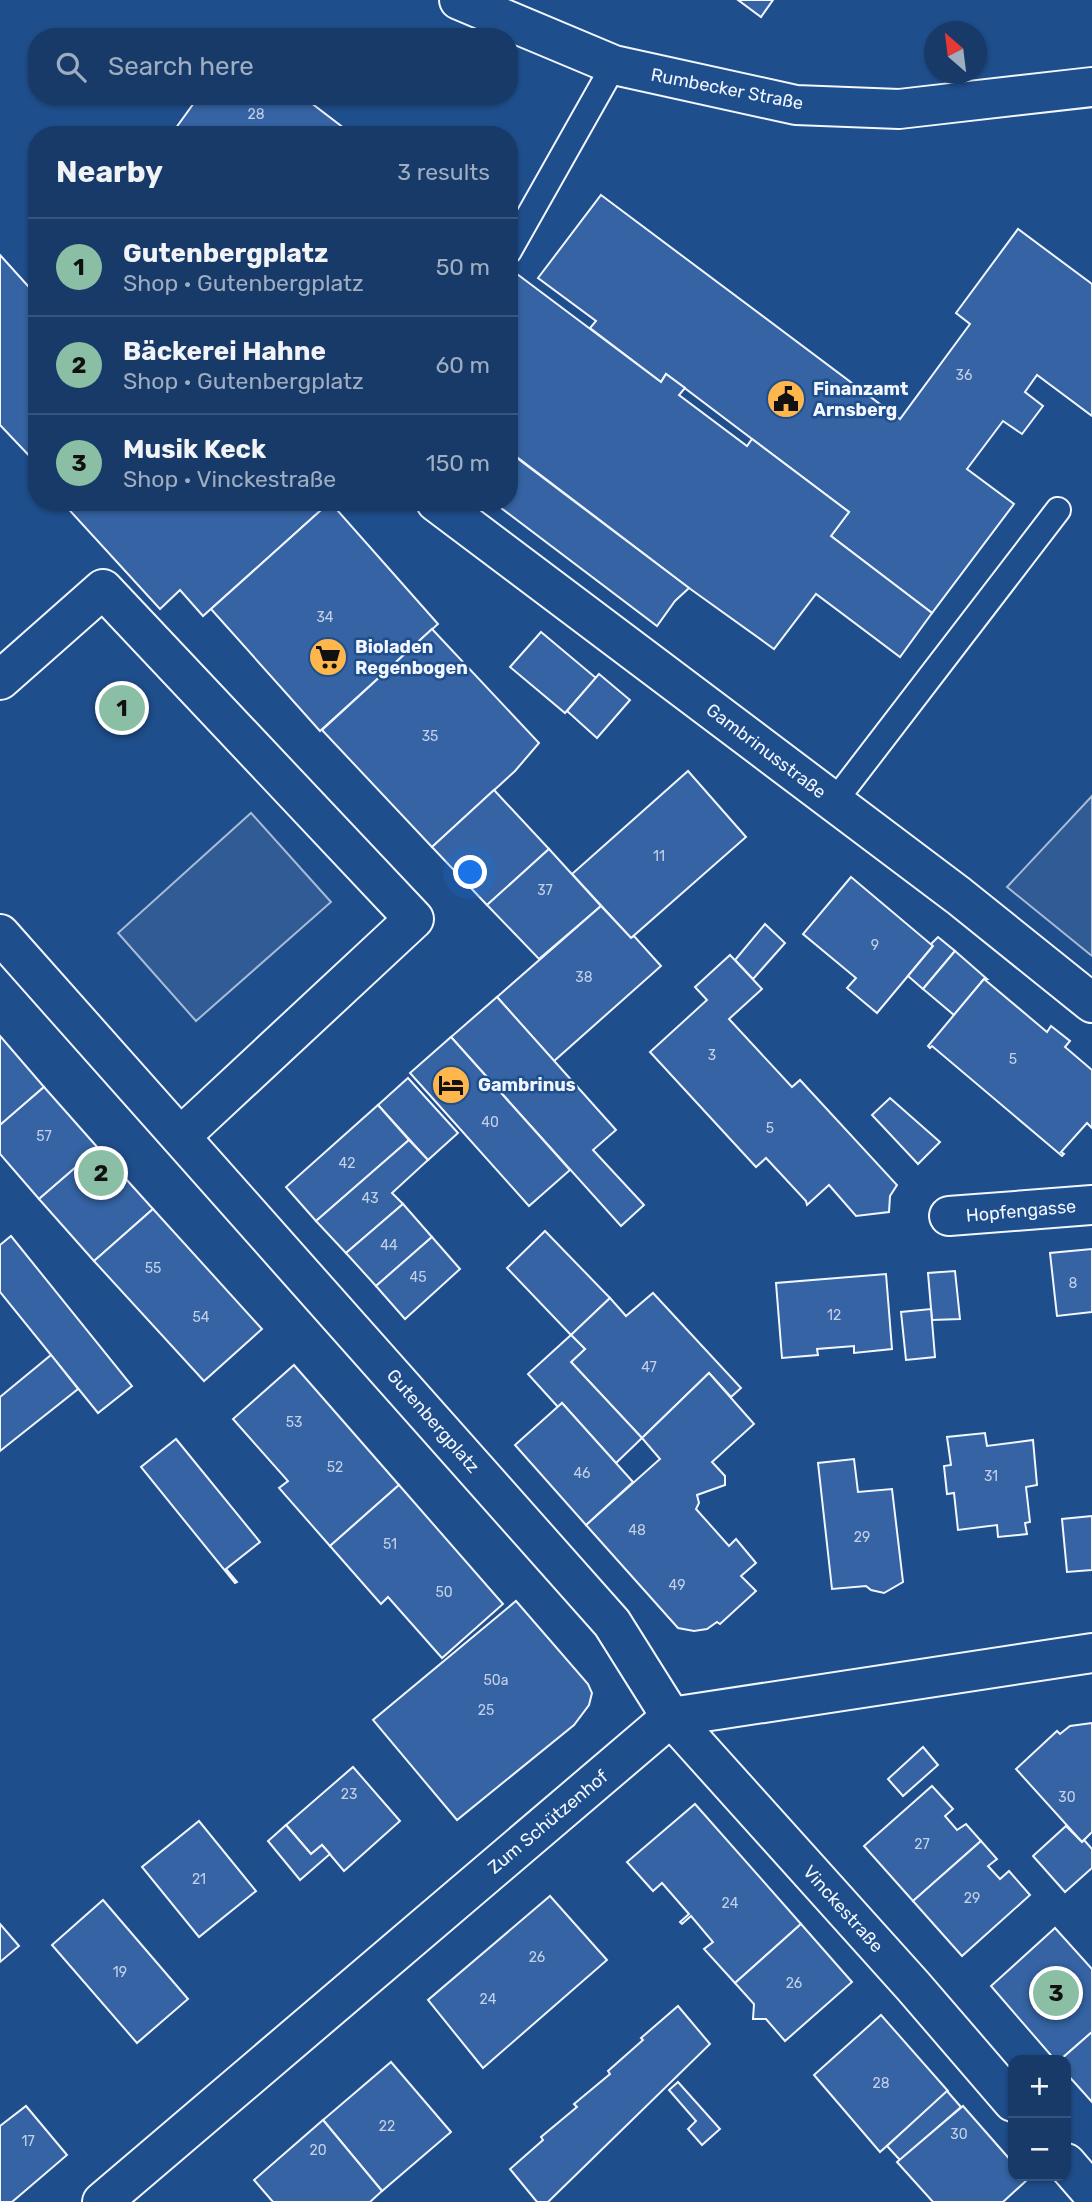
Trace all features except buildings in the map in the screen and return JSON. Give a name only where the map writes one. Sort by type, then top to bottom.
[{"type":"street","name":"Rumbecker Straße","points":[[459,0],[614,65],[796,105],[899,109],[1092,87]]},
{"type":"street","name":"Gambrinusstraße","points":[[448,511],[959,897],[1092,1003]]},
{"type":"street","points":[[0,680],[103,589],[414,919],[181,1136]]},
{"type":"street","name":"Gutenbergplatz","points":[[0,934],[611,1623],[671,1717]]},
{"type":"street","name":"Hopfengasse","points":[[949,1216],[1092,1205]]},
{"type":"street","points":[[671,1717],[1092,1653]]},
{"type":"street","name":"Vinckestraße","points":[[671,1717],[913,1986],[1008,2096]]},
{"type":"street","name":"Zum Schützenhof","points":[[102,2202],[671,1717]]},
{"type":"street","points":[[1071,2169],[1092,2193]]},
{"type":"lane","points":[[518,235],[614,65]]},
{"type":"lane","points":[[834,802],[1058,510]]},
{"type":"shaded area","points":[[1092,796],[1092,956],[1007,887]]},
{"type":"shaded area","points":[[251,813],[331,902],[196,1021],[118,933]]},
{"type":"place","name":"Finanzamt Arnsberg","points":[[786,399]]},
{"type":"place","name":"Bioladen Regenbogen","points":[[328,657]]},
{"type":"place","name":"Gutenbergplatz","points":[[122,708]]},
{"type":"place","name":"Gambrinus","points":[[451,1085]]},
{"type":"place","name":"Bäckerei Hahne","points":[[101,1173]]},
{"type":"place","name":"Musik Keck","points":[[1056,1993]]}]
